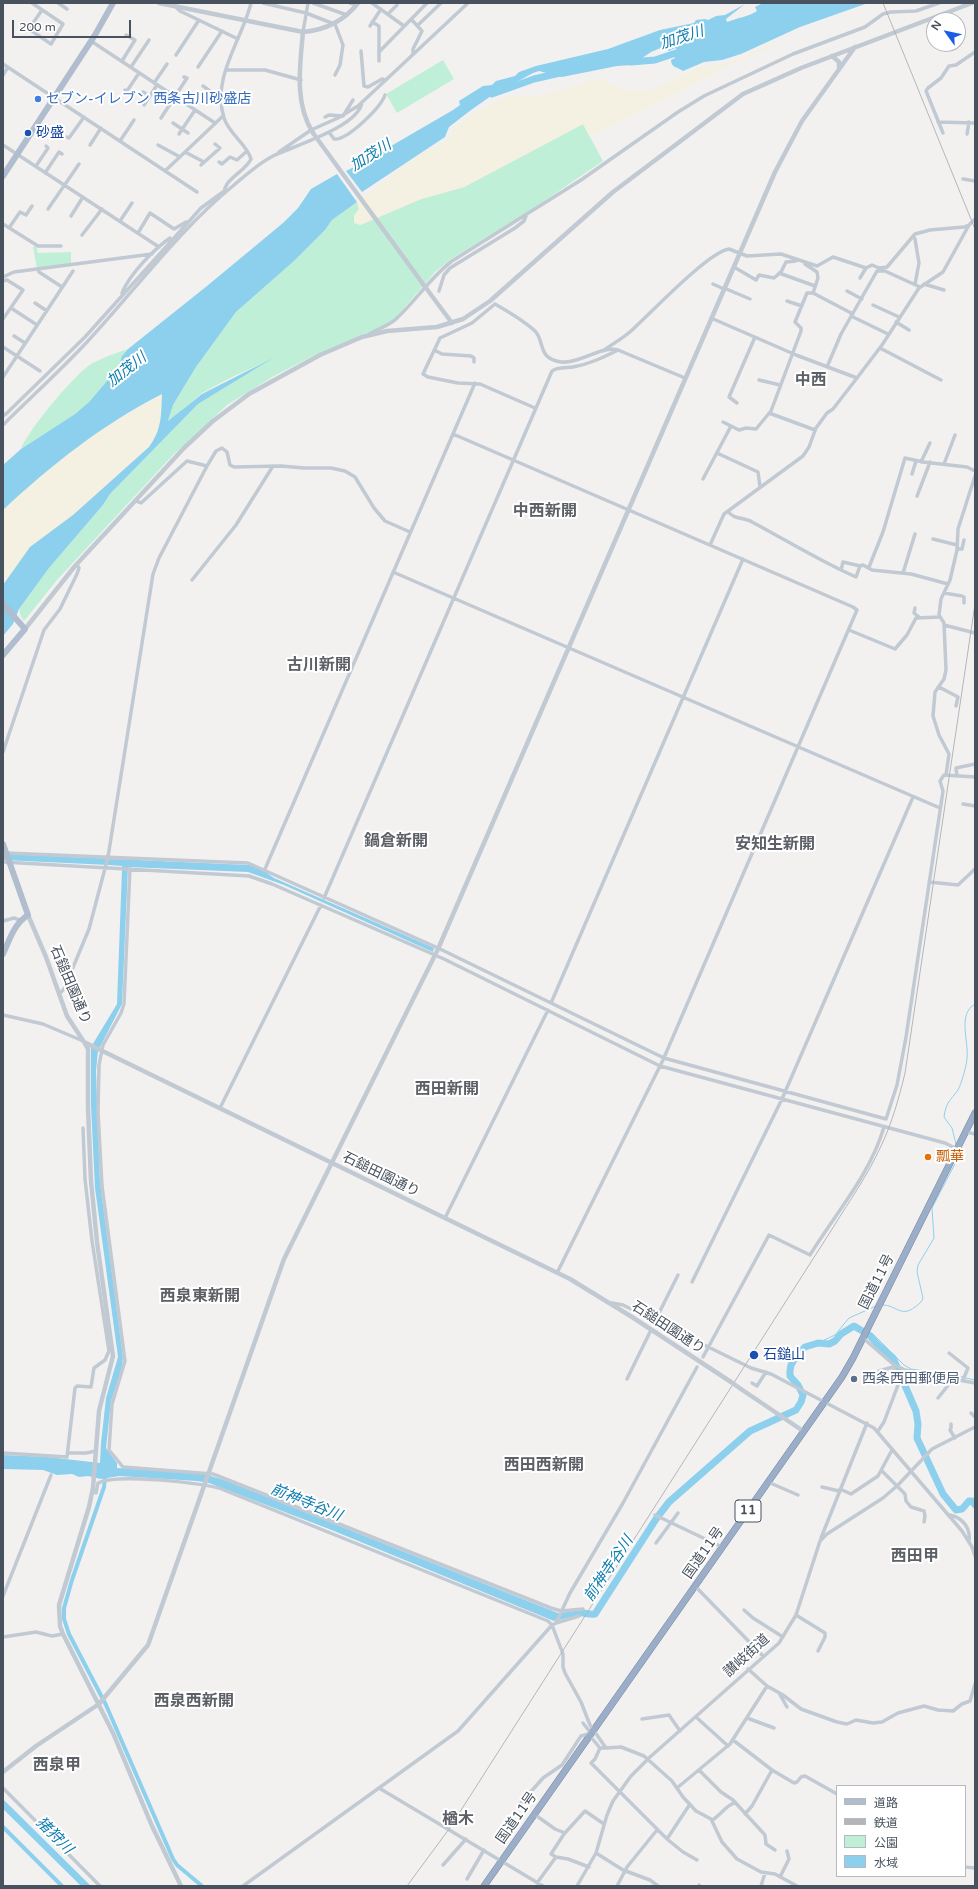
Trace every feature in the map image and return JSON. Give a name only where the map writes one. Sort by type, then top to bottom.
[{"type":"highway","name":"国道11号","points":[[484,1886],[803,1431],[826,1402],[853,1358],[975,1113]]},
{"type":"main road","points":[[3,176],[91,41],[113,3]]},
{"type":"main road","points":[[3,604],[23,627],[3,655]]},
{"type":"main road","points":[[3,844],[7,862],[28,915],[20,920],[3,954]]},
{"type":"street","points":[[32,3],[63,24],[51,44],[29,29],[42,10]]},
{"type":"street","points":[[60,3],[67,9]]},
{"type":"street","points":[[159,3],[175,4],[303,32],[314,31],[335,24],[347,15],[357,4]]},
{"type":"street","points":[[3,416],[10,412],[85,337],[187,222],[207,203],[224,193],[231,180],[250,162],[251,157],[232,134],[223,116],[222,95],[226,70],[247,20],[251,3]]},
{"type":"street","points":[[263,3],[306,13],[335,24],[343,45],[340,65],[335,75]]},
{"type":"street","points":[[308,3],[303,32],[301,80],[303,112],[312,131],[452,323]]},
{"type":"street","points":[[313,3],[347,15]]},
{"type":"street","points":[[350,3],[357,4]]},
{"type":"street","points":[[372,3],[404,26]]},
{"type":"street","points":[[370,26],[383,3]]},
{"type":"street","points":[[419,3],[423,7]]},
{"type":"street","points":[[379,52],[427,3]]},
{"type":"street","points":[[418,25],[441,3]]},
{"type":"street","points":[[4,423],[86,343],[187,229],[224,193],[246,175],[274,156],[312,131],[343,116],[362,102],[468,3]]},
{"type":"street","points":[[23,627],[76,565],[197,435],[249,394],[320,355],[388,326],[398,317],[437,272],[452,261],[526,216],[581,180],[678,112],[719,88],[793,54],[865,27],[883,14],[891,12],[916,11],[939,3]]},
{"type":"street","points":[[366,336],[388,331],[437,327],[452,323],[471,315],[490,301],[561,236],[613,192],[729,103],[759,86],[855,47],[972,3]]},
{"type":"street","points":[[175,4],[180,11],[238,39]]},
{"type":"street","points":[[388,14],[396,5]]},
{"type":"street","points":[[410,19],[418,25],[422,33],[413,54]]},
{"type":"street","points":[[177,55],[199,20]]},
{"type":"street","points":[[372,22],[379,26],[379,61]]},
{"type":"street","points":[[198,68],[222,32]]},
{"type":"street","points":[[122,62],[135,40],[126,35]]},
{"type":"street","points":[[131,67],[149,40]]},
{"type":"street","points":[[91,41],[214,123]]},
{"type":"street","points":[[3,1772],[36,1746],[102,1701],[148,1645],[284,1258],[435,955],[774,172],[802,121],[855,47]]},
{"type":"street","points":[[361,52],[364,86],[368,87],[382,80],[386,80]]},
{"type":"street","points":[[943,133],[926,91],[938,81],[949,66],[956,65],[975,52]]},
{"type":"street","points":[[832,56],[839,62],[839,68]]},
{"type":"street","points":[[3,64],[197,192]]},
{"type":"street","points":[[144,105],[167,64]]},
{"type":"street","points":[[3,75],[8,67]]},
{"type":"street","points":[[226,70],[265,70],[301,80]]},
{"type":"street","points":[[125,90],[127,91],[139,73]]},
{"type":"street","points":[[161,118],[187,78],[184,77]]},
{"type":"street","points":[[203,86],[214,94],[222,95]]},
{"type":"street","points":[[143,92],[150,96]]},
{"type":"street","points":[[329,132],[334,139],[340,138],[368,118],[385,95]]},
{"type":"street","points":[[343,116],[353,100]]},
{"type":"street","points":[[274,156],[329,132],[356,114],[362,102]]},
{"type":"street","points":[[179,134],[195,110]]},
{"type":"street","points":[[325,118],[329,115],[343,116]]},
{"type":"street","points":[[165,171],[223,116]]},
{"type":"street","points":[[67,137],[69,138],[84,117]]},
{"type":"street","points":[[120,141],[134,120]]},
{"type":"street","points":[[938,122],[975,122]]},
{"type":"street","points":[[967,134],[969,122]]},
{"type":"street","points":[[173,123],[188,133]]},
{"type":"street","points":[[90,145],[101,128]]},
{"type":"street","points":[[185,152],[203,164],[220,148],[215,144]]},
{"type":"street","points":[[3,145],[159,247]]},
{"type":"street","points":[[158,145],[180,156]]},
{"type":"street","points":[[36,166],[48,148],[46,146]]},
{"type":"street","points":[[219,162],[222,164],[230,157],[237,160],[247,151]]},
{"type":"street","points":[[46,172],[59,152],[62,154]]},
{"type":"street","points":[[48,209],[79,164]]},
{"type":"street","points":[[963,179],[975,181]]},
{"type":"street","points":[[71,216],[83,197]]},
{"type":"street","points":[[120,221],[132,203]]},
{"type":"street","points":[[9,228],[20,212],[26,215],[32,206]]},
{"type":"street","points":[[82,235],[102,210]]},
{"type":"street","points":[[138,233],[150,213],[174,228],[187,222]]},
{"type":"street","points":[[438,291],[444,274],[450,268],[515,228],[524,221],[526,216]]},
{"type":"street","points":[[710,545],[724,514],[802,456],[809,447],[815,430],[880,348],[920,287],[943,272],[969,225],[975,219]]},
{"type":"street","points":[[3,224],[38,246],[61,246]]},
{"type":"street","points":[[827,367],[841,334],[877,271],[890,266],[913,236],[930,230],[964,227],[969,225]]},
{"type":"street","points":[[122,296],[128,282],[152,254],[174,236]]},
{"type":"street","points":[[913,236],[915,239],[919,263],[916,284]]},
{"type":"street","points":[[603,351],[629,332],[710,258],[729,249],[739,254],[752,256],[781,254],[800,262],[817,272],[818,278],[813,293]]},
{"type":"street","points":[[3,277],[14,272],[152,254]]},
{"type":"street","points":[[734,266],[756,280],[759,275],[774,278],[780,273],[786,262],[800,262],[817,266],[836,257],[866,268]]},
{"type":"street","points":[[860,278],[866,268],[872,265],[884,269],[920,287]]},
{"type":"street","points":[[881,276],[884,269]]},
{"type":"street","points":[[38,270],[62,287]]},
{"type":"street","points":[[3,377],[73,271]]},
{"type":"street","points":[[780,273],[815,286]]},
{"type":"street","points":[[3,281],[7,280],[23,290],[3,319]]},
{"type":"street","points":[[713,284],[750,299]]},
{"type":"street","points":[[924,284],[944,290]]},
{"type":"street","points":[[847,291],[862,299]]},
{"type":"street","points":[[723,422],[739,430],[746,428],[756,429],[769,413],[801,331],[801,328],[795,322],[807,293],[813,293],[888,334]]},
{"type":"street","points":[[490,301],[517,316],[535,331],[543,350],[551,359],[568,362],[603,351],[618,350],[685,378]]},
{"type":"street","points":[[787,302],[802,306]]},
{"type":"street","points":[[35,303],[47,310]]},
{"type":"street","points":[[495,304],[472,323],[440,338],[429,364],[423,372],[425,375],[458,383],[475,383],[535,408]]},
{"type":"street","points":[[873,305],[899,317]]},
{"type":"street","points":[[10,308],[37,325]]},
{"type":"street","points":[[710,318],[792,353],[857,378]]},
{"type":"street","points":[[896,322],[909,330]]},
{"type":"street","points":[[14,336],[25,343]]},
{"type":"street","points":[[737,403],[729,397],[755,337]]},
{"type":"street","points":[[3,347],[40,371]]},
{"type":"street","points":[[880,348],[941,380]]},
{"type":"street","points":[[434,350],[442,354],[471,356],[474,358],[474,362]]},
{"type":"street","points":[[324,898],[535,408],[554,369],[583,365],[618,350]]},
{"type":"street","points":[[759,380],[780,385]]},
{"type":"street","points":[[265,869],[475,383]]},
{"type":"street","points":[[769,413],[815,430]]},
{"type":"street","points":[[703,479],[731,426]]},
{"type":"street","points":[[453,434],[743,559],[857,610],[664,1059],[557,1272]]},
{"type":"street","points":[[944,464],[955,434]]},
{"type":"street","points":[[912,474],[918,461],[930,443]]},
{"type":"street","points":[[59,994],[64,989],[89,929],[108,858],[153,574],[166,545],[216,451],[222,448],[227,452],[230,465],[234,467],[273,466],[331,468],[345,472],[355,477],[374,508],[385,521],[410,532]]},
{"type":"street","points":[[717,453],[758,472],[760,487]]},
{"type":"street","points":[[868,567],[883,532],[905,458],[967,467],[975,471]]},
{"type":"street","points":[[136,501],[141,503],[187,462],[207,466]]},
{"type":"street","points":[[917,496],[930,462]]},
{"type":"street","points":[[192,580],[236,525],[273,466]]},
{"type":"street","points":[[939,617],[940,599],[948,584],[957,547],[959,525],[975,476]]},
{"type":"street","points":[[970,493],[975,494]]},
{"type":"street","points":[[728,511],[733,516],[748,520],[800,550],[856,577],[860,566]]},
{"type":"street","points":[[903,573],[915,534]]},
{"type":"street","points":[[933,539],[962,548],[964,540]]},
{"type":"street","points":[[551,1003],[743,559]]},
{"type":"street","points":[[841,570],[843,562],[860,566],[863,565],[872,570],[915,575],[948,584]]},
{"type":"street","points":[[3,752],[44,630],[60,609],[77,574],[79,568],[76,565]]},
{"type":"street","points":[[393,572],[940,808]]},
{"type":"street","points":[[944,593],[962,596],[964,597],[964,603]]},
{"type":"street","points":[[915,608],[914,613],[919,617],[939,617],[943,620],[944,625],[946,675],[934,698],[933,716],[939,735],[949,754],[946,775]]},
{"type":"street","points":[[849,630],[895,649],[919,617]]},
{"type":"street","points":[[944,625],[975,633]]},
{"type":"street","points":[[939,687],[958,697],[956,706]]},
{"type":"street","points":[[957,776],[956,768],[975,764]]},
{"type":"street","points":[[7,862],[241,874],[272,884],[435,955],[661,1065],[886,1119],[896,1090],[902,1058],[943,792],[940,781],[944,775],[975,777]]},
{"type":"street","points":[[692,1282],[784,1095],[913,796]]},
{"type":"street","points":[[963,804],[975,806]]},
{"type":"street","points":[[5,853],[242,862],[265,869],[275,876],[438,948],[664,1059],[884,1127],[945,1143],[957,1149]]},
{"type":"street","points":[[130,868],[124,1004],[121,1013],[101,1051],[99,1065],[98,1112],[102,1186],[125,1361],[112,1404],[108,1449],[123,1467],[209,1474],[561,1612],[583,1609]]},
{"type":"street","points":[[929,882],[958,885],[975,869]]},
{"type":"street","points":[[220,1108],[321,905]]},
{"type":"street","name":"石鎚田園通り","points":[[28,915],[67,1016],[84,1042],[557,1272],[651,1330],[803,1431]]},
{"type":"street","points":[[3,921],[14,918],[20,920]]},
{"type":"street","points":[[445,1218],[548,1010]]},
{"type":"street","points":[[3,1015],[43,1024],[84,1042],[88,1049],[88,1108],[91,1181],[97,1242],[111,1350],[105,1360],[93,1370],[91,1387],[77,1386],[75,1388],[67,1457],[3,1453]]},
{"type":"street","points":[[702,1357],[769,1235],[810,1255],[865,1170],[877,1148],[884,1127]]},
{"type":"street","points":[[83,1128],[85,1179],[92,1241],[113,1356],[110,1373],[99,1411],[92,1491],[59,1605],[59,1615],[63,1634],[102,1701],[152,1826],[181,1886]]},
{"type":"street","points":[[966,1132],[975,1134]]},
{"type":"street","points":[[655,1321],[678,1275]]},
{"type":"street","points":[[609,1303],[623,1305],[751,1368],[766,1372],[826,1402],[878,1431],[892,1450],[962,1530],[969,1542],[974,1547],[975,1556]]},
{"type":"street","points":[[627,1379],[651,1330]]},
{"type":"street","points":[[863,1338],[893,1366],[910,1372],[964,1378],[975,1383]]},
{"type":"street","points":[[949,1353],[966,1365],[968,1370],[964,1378]]},
{"type":"street","points":[[879,1372],[893,1366]]},
{"type":"street","points":[[878,1431],[884,1422],[898,1385],[893,1366]]},
{"type":"street","points":[[243,1886],[458,1731],[555,1623],[623,1503],[697,1367]]},
{"type":"street","points":[[752,1383],[757,1386],[766,1372]]},
{"type":"street","points":[[938,1398],[954,1378]]},
{"type":"street","points":[[971,1413],[975,1417]]},
{"type":"street","name":"讃岐街道","points":[[577,1886],[596,1853],[611,1806],[620,1792],[648,1760],[748,1669],[776,1646],[783,1637],[796,1615],[820,1541],[839,1490],[867,1424]]},
{"type":"street","points":[[951,1424],[952,1428],[950,1430],[954,1438]]},
{"type":"street","points":[[820,1541],[897,1486],[926,1455],[940,1444],[975,1427]]},
{"type":"street","points":[[822,1487],[851,1494],[878,1476],[892,1450]]},
{"type":"street","points":[[68,1453],[86,1453],[96,1451]]},
{"type":"street","points":[[881,1470],[905,1494],[906,1501],[911,1507],[924,1511],[924,1522]]},
{"type":"street","points":[[3,1596],[50,1475]]},
{"type":"street","points":[[92,1491],[96,1492],[98,1483],[126,1479],[205,1485],[229,1492],[548,1621],[555,1623],[579,1616]]},
{"type":"street","points":[[768,1482],[798,1495]]},
{"type":"street","points":[[656,1544],[678,1513]]},
{"type":"street","points":[[655,1515],[722,1547]]},
{"type":"street","points":[[949,1515],[957,1517],[965,1524],[969,1531],[969,1542]]},
{"type":"street","points":[[695,1586],[763,1656]]},
{"type":"street","points":[[744,1610],[753,1618],[783,1637]]},
{"type":"street","points":[[796,1615],[825,1633],[825,1637],[818,1651]]},
{"type":"street","points":[[555,1623],[563,1654],[564,1670],[581,1702],[590,1725],[591,1732],[600,1748],[596,1759],[591,1763],[657,1830],[683,1852],[697,1860]]},
{"type":"street","points":[[3,1637],[36,1632],[52,1636],[63,1634]]},
{"type":"street","points":[[748,1669],[767,1686],[779,1694],[784,1695],[801,1709],[847,1724],[856,1720],[876,1723],[888,1720],[898,1713],[924,1706],[938,1710],[953,1711],[962,1704],[970,1701],[975,1684]]},
{"type":"street","points":[[677,1788],[728,1746],[767,1686]]},
{"type":"street","points":[[779,1694],[787,1707]]},
{"type":"street","points":[[642,1719],[669,1715],[680,1731]]},
{"type":"street","points":[[696,1717],[728,1746]]},
{"type":"street","points":[[747,1718],[774,1728]]},
{"type":"street","points":[[583,1722],[606,1748]]},
{"type":"street","points":[[520,1804],[543,1778],[562,1765],[581,1736],[591,1732]]},
{"type":"street","points":[[733,1740],[772,1770],[794,1783],[801,1777],[805,1776],[836,1793]]},
{"type":"street","points":[[600,1748],[630,1749],[640,1753],[672,1781],[696,1811],[712,1820],[722,1842],[737,1859],[765,1873],[772,1873],[797,1886]]},
{"type":"street","points":[[699,1770],[721,1792],[735,1803],[765,1835],[766,1844],[775,1850]]},
{"type":"street","points":[[745,1814],[752,1806],[772,1770]]},
{"type":"street","points":[[3,1788],[100,1886]]},
{"type":"street","points":[[379,1788],[543,1886]]},
{"type":"street","points":[[730,1798],[730,1804]]},
{"type":"street","points":[[712,1820],[720,1815],[730,1804],[735,1803]]},
{"type":"street","points":[[667,1839],[690,1804]]},
{"type":"street","points":[[589,1867],[568,1859],[556,1857],[551,1854],[565,1833],[585,1811],[604,1824]]},
{"type":"street","points":[[534,1814],[555,1829],[565,1833]]},
{"type":"street","points":[[617,1886],[625,1870],[657,1830]]},
{"type":"street","points":[[443,1865],[466,1839]]},
{"type":"street","points":[[467,1879],[484,1850]]},
{"type":"street","points":[[780,1877],[789,1859],[787,1851]]},
{"type":"street","points":[[596,1853],[625,1870],[650,1880],[658,1886]]},
{"type":"street","points":[[537,1882],[556,1857]]},
{"type":"street","points":[[761,1886],[765,1873]]},
{"type":"green space","points":[[443,60],[454,79],[397,113],[386,94]]},
{"type":"green space","points":[[583,124],[603,161],[531,210],[451,259],[436,271],[397,316],[386,325],[315,355],[274,376],[227,405],[172,456],[57,580],[24,621],[21,617],[19,609],[49,568],[103,505],[110,494],[198,404],[267,361],[202,393],[168,422],[173,405],[196,367],[236,312],[294,261],[325,230],[332,220],[357,202],[359,209],[354,216],[360,225],[421,199],[464,187]]},
{"type":"green space","points":[[36,246],[38,253],[71,252],[71,264],[37,269],[33,247]]},
{"type":"green space","points":[[128,349],[122,356],[118,368],[89,402],[75,414],[21,449],[32,429],[63,391],[83,370],[91,364]]},
{"type":"sand","points":[[771,45],[777,45],[731,65],[590,136],[583,124],[464,187],[421,199],[360,225],[354,223],[354,216],[359,209],[357,202],[417,156],[448,140],[456,126],[475,113],[504,97],[538,96],[601,78],[616,86],[629,90],[641,91],[652,89],[701,67],[725,64]]},
{"type":"sand","points":[[162,394],[159,428],[149,447],[73,515],[30,547],[3,585],[3,510],[28,486],[89,437]]},
{"type":"water","points":[[763,3],[868,3],[800,27],[741,54],[722,60],[704,62],[683,71],[673,66],[671,63],[671,60],[675,58],[674,56],[678,55],[678,50],[675,48],[669,51],[663,47],[651,52],[632,65],[617,66],[562,77],[539,71],[491,96],[449,127],[445,137],[362,192],[346,171],[358,165],[386,144],[391,146],[453,110],[460,105],[459,101],[483,86],[492,85],[496,81],[515,76],[519,72],[536,66],[608,49],[660,30],[694,23],[696,20],[708,20],[716,16],[725,15],[745,4],[726,19],[727,22],[754,13],[757,11],[755,7]]},
{"type":"water","points":[[337,174],[357,202],[332,220],[325,230],[294,261],[236,312],[196,367],[173,405],[168,421],[202,394],[273,358],[198,404],[110,494],[103,505],[49,568],[19,609],[13,624],[3,636],[3,585],[30,547],[73,515],[149,447],[159,428],[162,394],[119,418],[78,446],[21,493],[3,510],[3,465],[21,449],[75,414],[89,402],[118,368],[122,356],[128,349],[283,223],[298,208],[311,189]]},
{"type":"water","points":[[3,854],[249,865],[264,871],[274,878],[434,948],[433,952],[284,885],[248,872],[128,867],[122,1004],[98,1051],[96,1071],[100,1182],[123,1357],[122,1368],[111,1401],[106,1448],[117,1463],[117,1468],[204,1474],[224,1480],[558,1613],[584,1610],[586,1611],[584,1614],[554,1621],[329,1529],[209,1483],[119,1476],[101,1479],[88,1476],[79,1477],[72,1474],[57,1475],[43,1470],[3,1469],[3,1455],[48,1457],[100,1463],[106,1398],[118,1357],[95,1188],[91,1106],[91,1047],[117,1004],[122,866],[3,860]]},
{"type":"waterway","name":"加茂川","points":[[631,62],[655,60],[685,50]]},
{"type":"waterway","name":"加茂川","points":[[492,94],[534,79],[560,73]]},
{"type":"waterway","points":[[956,1144],[952,1128],[944,1117],[947,1105],[958,1090],[964,1074],[967,1058],[965,1028],[966,1014],[975,1004]]},
{"type":"waterway","points":[[883,1305],[906,1311],[915,1307],[923,1299],[917,1272],[918,1265],[934,1238],[932,1208],[960,1154],[959,1150]]},
{"type":"waterway","points":[[818,1343],[835,1335],[849,1318],[876,1306]]},
{"type":"waterway","name":"前神寺谷川","points":[[577,1613],[595,1614],[656,1519],[669,1502],[750,1431],[796,1410],[803,1395],[798,1385],[790,1376],[791,1365],[797,1355],[805,1347],[818,1343],[829,1344],[835,1341],[841,1334],[854,1326],[869,1335],[893,1358],[916,1411],[918,1424],[917,1438],[943,1494],[956,1510],[962,1509],[969,1501],[972,1501],[975,1505]]},
{"type":"waterway","points":[[869,1335],[872,1333],[904,1365],[911,1369],[963,1377]]},
{"type":"waterway","points":[[966,1378],[975,1380]]},
{"type":"waterway","points":[[105,1478],[104,1487],[72,1580],[64,1608],[64,1619],[69,1634],[106,1705],[173,1859],[177,1865],[202,1886]]},
{"type":"waterway","name":"猪狩川","points":[[3,1804],[86,1886]]},
{"type":"waterway","points":[[3,1827],[62,1886]]},
{"type":"railway","points":[[883,3],[975,229]]},
{"type":"railway","points":[[407,1886],[449,1829],[834,1226],[865,1177],[889,1128],[905,1073],[975,604]]},
{"type":"place","name":"セブン-イレブン 西条古川砂盛店","points":[[38,99]]},
{"type":"place","name":"砂盛","points":[[28,133]]},
{"type":"place","name":"瓢華","points":[[928,1157]]},
{"type":"place","name":"石鎚山","points":[[754,1355]]},
{"type":"place","name":"西条西田郵便局","points":[[854,1379]]},
{"type":"district","name":"中西","points":[[811,381]]},
{"type":"district","name":"中西新開","points":[[545,512]]},
{"type":"district","name":"古川新開","points":[[319,666]]},
{"type":"district","name":"鍋倉新開","points":[[396,842]]},
{"type":"district","name":"安知生新開","points":[[775,845]]},
{"type":"district","name":"西田新開","points":[[447,1090]]},
{"type":"district","name":"西泉東新開","points":[[200,1297]]},
{"type":"district","name":"西田西新開","points":[[544,1466]]},
{"type":"district","name":"西田甲","points":[[915,1557]]},
{"type":"district","name":"西泉西新開","points":[[194,1702]]},
{"type":"district","name":"西泉甲","points":[[57,1766]]},
{"type":"district","name":"楢木","points":[[458,1820]]}]
